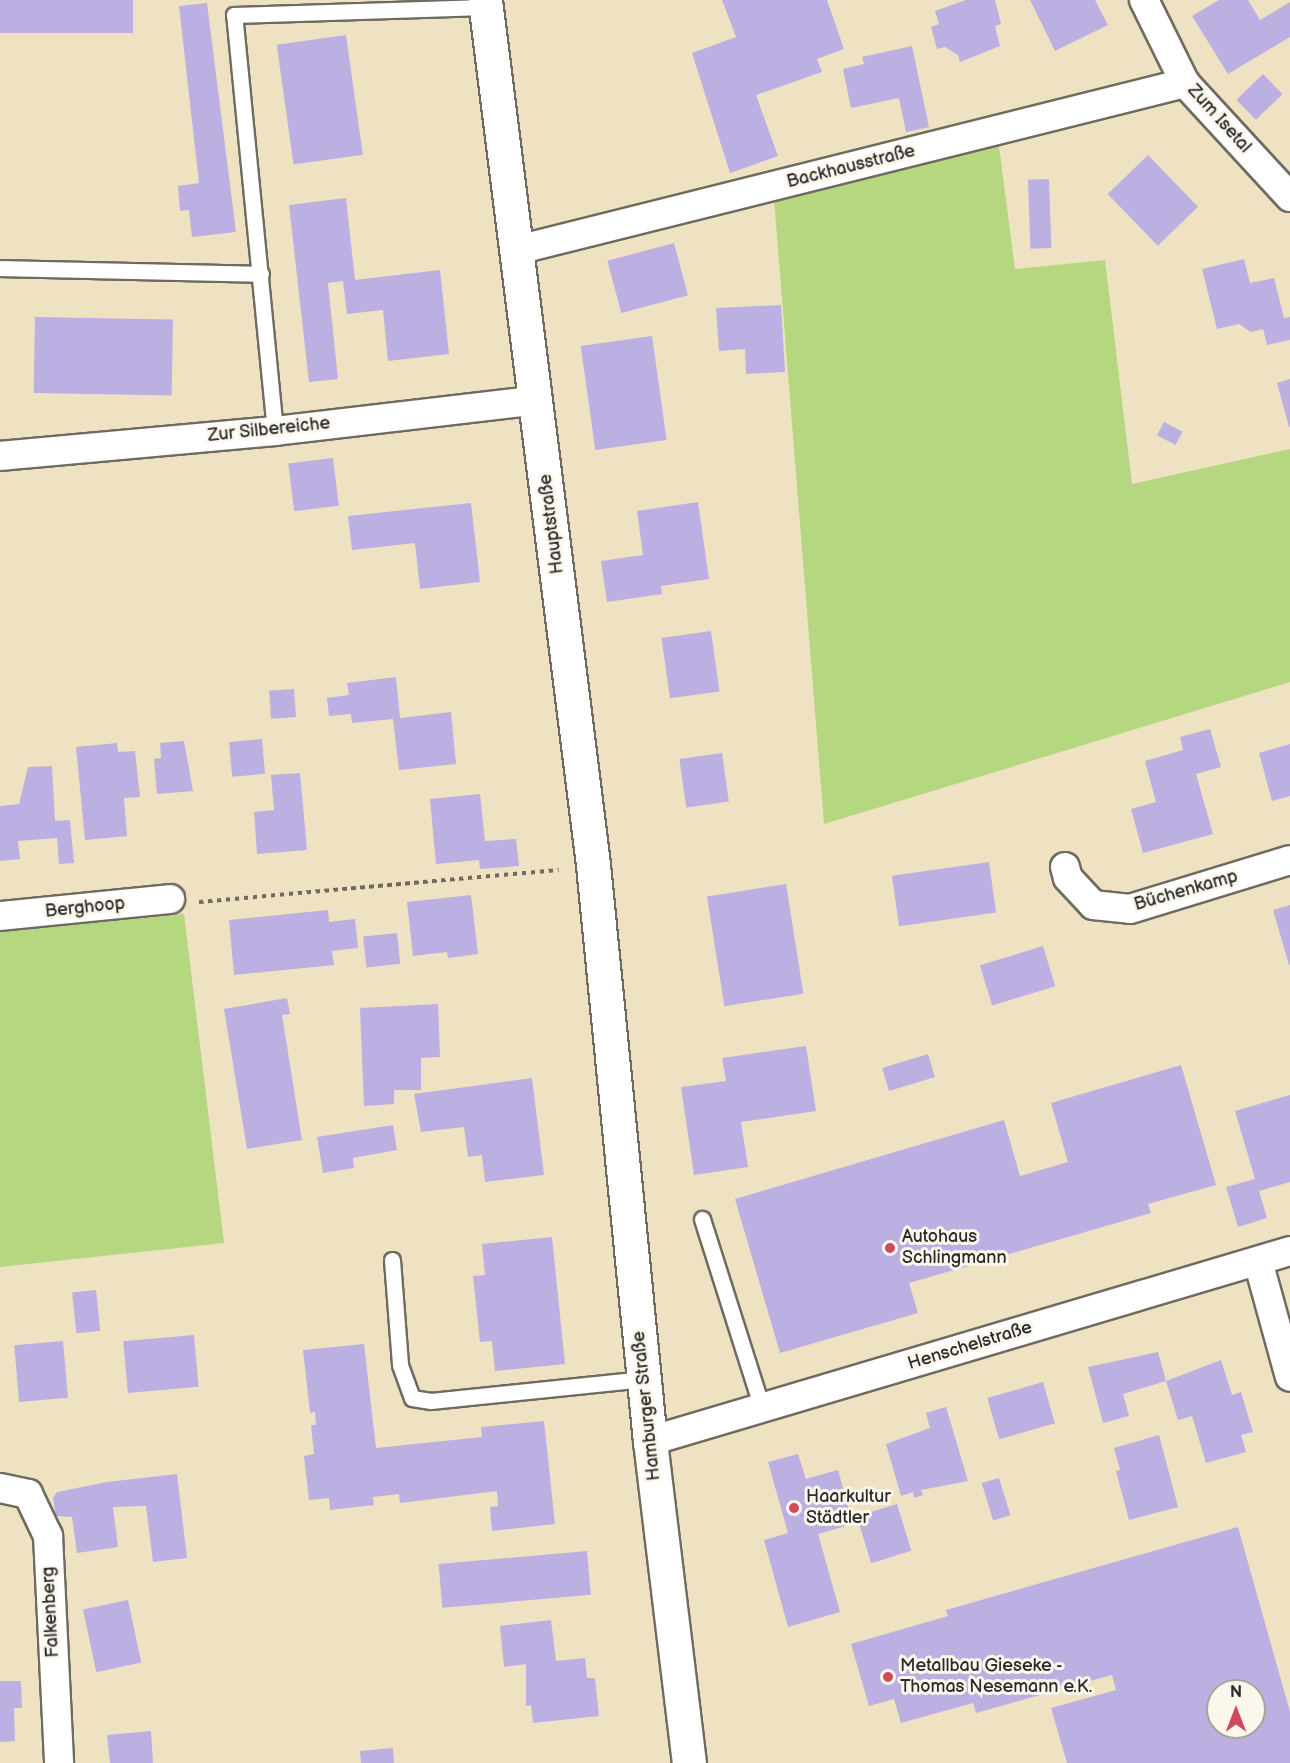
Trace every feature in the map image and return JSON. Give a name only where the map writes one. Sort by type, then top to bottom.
[{"type":"street","name":"Zum Isetal","points":[[1144,0],[1185,84],[1290,198]]},
{"type":"street","name":"Hauptstraße","points":[[491,2],[517,250],[592,866],[611,1048]]},
{"type":"street","name":"Backhausstraße","points":[[517,250],[1185,84]]},
{"type":"street","name":"Zur Silbereiche","points":[[0,456],[275,431],[537,400]]},
{"type":"street","name":"Büchenkamp","points":[[1065,867],[1068,878],[1093,905],[1130,909],[1290,860]]},
{"type":"street","name":"Berghoop","points":[[0,916],[170,899]]},
{"type":"street","name":"Hamburger Straße","points":[[611,1048],[650,1441],[689,1763]]},
{"type":"street","name":"Henschelstraße","points":[[650,1441],[1290,1251]]},
{"type":"street","points":[[1258,1261],[1290,1377]]},
{"type":"street","name":"Falkenberg","points":[[0,1488],[28,1494],[48,1536],[59,1763]]},
{"type":"lane","points":[[275,431],[234,15],[491,2]]},
{"type":"lane","points":[[0,268],[261,274]]},
{"type":"lane","points":[[702,1219],[762,1408]]},
{"type":"lane","points":[[392,1260],[400,1365],[412,1398],[431,1401],[644,1379]]},
{"type":"path","points":[[170,899],[213,903],[592,866]]},
{"type":"green space","points":[[997,131],[1015,269],[1105,260],[1132,484],[1290,449],[1290,682],[824,824],[773,186]]},
{"type":"green space","points":[[184,914],[224,1243],[0,1267],[0,932]]},
{"type":"building","points":[[0,0],[133,0],[133,33],[0,33]]},
{"type":"building","points":[[722,0],[827,0],[844,49],[817,59],[822,72],[756,95],[778,156],[730,173],[692,53],[736,37]]},
{"type":"building","points":[[966,0],[995,0],[1001,24],[995,26],[1000,46],[960,62],[958,55],[945,47],[937,49],[931,27],[939,24],[935,11]]},
{"type":"building","points":[[1030,0],[1095,0],[1108,25],[1055,51]]},
{"type":"building","points":[[1219,0],[1248,0],[1260,20],[1290,2],[1290,37],[1228,74],[1192,16]]},
{"type":"building","points":[[207,3],[236,232],[192,237],[189,210],[180,211],[178,186],[199,183],[179,6]]},
{"type":"building","points":[[346,35],[363,155],[294,165],[277,45]]},
{"type":"building","points":[[912,46],[929,127],[906,132],[899,98],[851,108],[843,69],[864,64],[862,57]]},
{"type":"building","points":[[1263,74],[1282,94],[1256,120],[1236,100]]},
{"type":"building","points":[[1148,155],[1198,207],[1158,246],[1108,194]]},
{"type":"building","points":[[1049,179],[1051,248],[1030,249],[1028,180]]},
{"type":"building","points":[[346,198],[355,280],[440,270],[449,354],[388,361],[383,310],[347,314],[343,281],[328,283],[338,379],[309,382],[289,205]]},
{"type":"building","points":[[674,243],[688,295],[621,313],[607,261]]},
{"type":"building","points":[[1244,259],[1250,283],[1274,278],[1284,318],[1290,317],[1290,340],[1267,345],[1263,329],[1251,332],[1239,324],[1217,329],[1202,269]]},
{"type":"building","points":[[781,305],[785,372],[746,374],[745,349],[719,351],[716,308]]},
{"type":"building","points":[[35,317],[173,319],[172,395],[34,393]]},
{"type":"building","points":[[652,336],[667,440],[595,450],[581,346]]},
{"type":"building","points":[[1290,379],[1290,427],[1289,427],[1277,383]]},
{"type":"building","points":[[1164,422],[1183,432],[1175,445],[1157,435]]},
{"type":"building","points":[[333,458],[339,506],[294,511],[288,463]]},
{"type":"building","points":[[698,502],[709,579],[661,586],[662,594],[607,602],[601,561],[643,555],[637,511]]},
{"type":"building","points":[[471,503],[480,582],[420,589],[415,543],[352,550],[348,516]]},
{"type":"building","points":[[711,631],[719,691],[670,698],[661,638]]},
{"type":"building","points":[[396,677],[400,718],[451,712],[456,764],[399,770],[393,719],[352,723],[351,714],[329,716],[327,698],[349,695],[347,683]]},
{"type":"building","points":[[294,689],[296,717],[271,719],[269,691]]},
{"type":"building","points":[[1210,729],[1221,767],[1196,774],[1213,834],[1143,853],[1131,809],[1156,802],[1145,761],[1183,750],[1180,737]]},
{"type":"building","points":[[262,739],[265,774],[232,777],[229,742]]},
{"type":"building","points":[[184,741],[193,791],[157,794],[154,759],[161,758],[160,743]]},
{"type":"building","points":[[117,743],[118,752],[135,751],[140,797],[124,798],[127,836],[85,840],[76,747]]},
{"type":"building","points":[[1290,744],[1290,796],[1272,801],[1259,753]]},
{"type":"building","points":[[722,753],[729,802],[686,808],[679,759]]},
{"type":"building","points":[[52,766],[55,821],[70,820],[74,863],[59,864],[57,838],[18,841],[20,859],[0,861],[0,806],[19,804],[28,767]]},
{"type":"building","points":[[300,773],[307,850],[257,854],[254,812],[274,810],[271,775]]},
{"type":"building","points":[[480,794],[485,841],[516,839],[519,866],[480,869],[479,860],[436,864],[430,799]]},
{"type":"building","points":[[989,862],[996,913],[899,926],[892,876]]},
{"type":"building","points":[[786,884],[803,994],[724,1006],[707,897]]},
{"type":"building","points":[[471,895],[478,954],[448,958],[447,952],[413,956],[407,902]]},
{"type":"building","points":[[1290,905],[1290,965],[1289,965],[1273,910]]},
{"type":"building","points":[[328,910],[329,922],[355,919],[358,948],[332,951],[334,965],[234,975],[229,920]]},
{"type":"building","points":[[397,933],[400,964],[366,967],[363,937]]},
{"type":"building","points":[[1043,946],[1055,986],[992,1005],[980,965]]},
{"type":"building","points":[[287,998],[290,1014],[282,1015],[302,1140],[247,1149],[224,1009]]},
{"type":"building","points":[[438,1004],[440,1057],[421,1058],[421,1090],[394,1090],[394,1104],[364,1106],[360,1008]]},
{"type":"building","points":[[806,1046],[816,1111],[741,1122],[748,1167],[694,1175],[681,1087],[726,1081],[722,1058]]},
{"type":"building","points":[[928,1054],[935,1077],[889,1091],[882,1068]]},
{"type":"building","name":"Autohaus Schlingmann","points":[[1181,1065],[1216,1185],[1148,1204],[1151,1213],[909,1283],[918,1313],[780,1353],[735,1199],[1004,1120],[1020,1176],[1068,1162],[1051,1103]]},
{"type":"building","points":[[532,1078],[544,1175],[485,1182],[482,1155],[468,1157],[464,1127],[421,1132],[414,1094]]},
{"type":"building","points":[[1290,1095],[1290,1182],[1259,1191],[1267,1218],[1238,1227],[1226,1187],[1255,1179],[1235,1111]]},
{"type":"building","points":[[393,1125],[397,1150],[353,1158],[354,1168],[323,1173],[317,1137]]},
{"type":"building","points":[[552,1237],[565,1364],[495,1371],[492,1341],[480,1342],[473,1276],[485,1275],[482,1244]]},
{"type":"building","points":[[96,1290],[100,1331],[76,1333],[72,1293]]},
{"type":"building","points":[[194,1335],[199,1387],[128,1393],[123,1341]]},
{"type":"building","points":[[63,1341],[68,1398],[19,1402],[14,1345]]},
{"type":"building","points":[[364,1344],[376,1448],[482,1437],[481,1427],[544,1421],[555,1524],[492,1531],[490,1507],[498,1506],[497,1491],[400,1503],[399,1494],[373,1497],[374,1505],[330,1510],[329,1498],[309,1500],[304,1456],[314,1454],[311,1425],[316,1425],[315,1412],[310,1413],[303,1350]]},
{"type":"building","points":[[1158,1352],[1166,1381],[1123,1394],[1129,1416],[1103,1423],[1088,1367]]},
{"type":"building","points":[[1221,1360],[1232,1395],[1241,1392],[1253,1432],[1241,1435],[1246,1452],[1206,1463],[1192,1416],[1178,1420],[1166,1381]]},
{"type":"building","points":[[1043,1382],[1055,1423],[999,1439],[987,1398]]},
{"type":"building","points":[[946,1407],[968,1481],[921,1490],[923,1495],[914,1498],[913,1492],[901,1496],[886,1444],[930,1428],[926,1413]]},
{"type":"building","points":[[1159,1435],[1178,1507],[1129,1520],[1116,1471],[1120,1470],[1114,1448]]},
{"type":"building","points":[[798,1454],[806,1479],[838,1470],[853,1524],[818,1534],[840,1612],[788,1627],[764,1540],[788,1533],[768,1462]]},
{"type":"building","points":[[177,1474],[187,1558],[153,1562],[146,1506],[113,1507],[118,1547],[77,1553],[72,1517],[56,1516],[53,1498],[57,1492],[107,1482]]},
{"type":"building","points":[[999,1478],[1010,1515],[993,1521],[982,1483]]},
{"type":"building","points":[[897,1504],[911,1551],[871,1563],[857,1516]]},
{"type":"building","points":[[1238,1527],[1290,1712],[1290,1763],[1067,1763],[1051,1708],[1116,1690],[1112,1675],[976,1713],[973,1703],[901,1723],[894,1699],[869,1706],[851,1644],[948,1616],[946,1610]]},
{"type":"building","points":[[587,1551],[591,1595],[442,1608],[439,1564]]},
{"type":"building","points":[[128,1600],[141,1663],[96,1672],[83,1610]]},
{"type":"building","points":[[551,1620],[556,1661],[585,1658],[587,1678],[595,1678],[599,1716],[533,1723],[531,1705],[526,1706],[526,1664],[504,1667],[500,1626]]},
{"type":"building","points":[[0,1681],[21,1681],[22,1708],[14,1708],[15,1741],[0,1742]]},
{"type":"building","points":[[151,1731],[153,1763],[110,1763],[107,1735]]},
{"type":"building","points":[[393,1748],[394,1763],[361,1763],[360,1751]]},
{"type":"place","name":"Autohaus Schlingmann","points":[[890,1248]]},
{"type":"place","name":"Haarkultur Städtler","points":[[794,1508]]},
{"type":"place","name":"Metallbau Gieseke - Thomas Nesemann e.K.","points":[[888,1677]]}]
